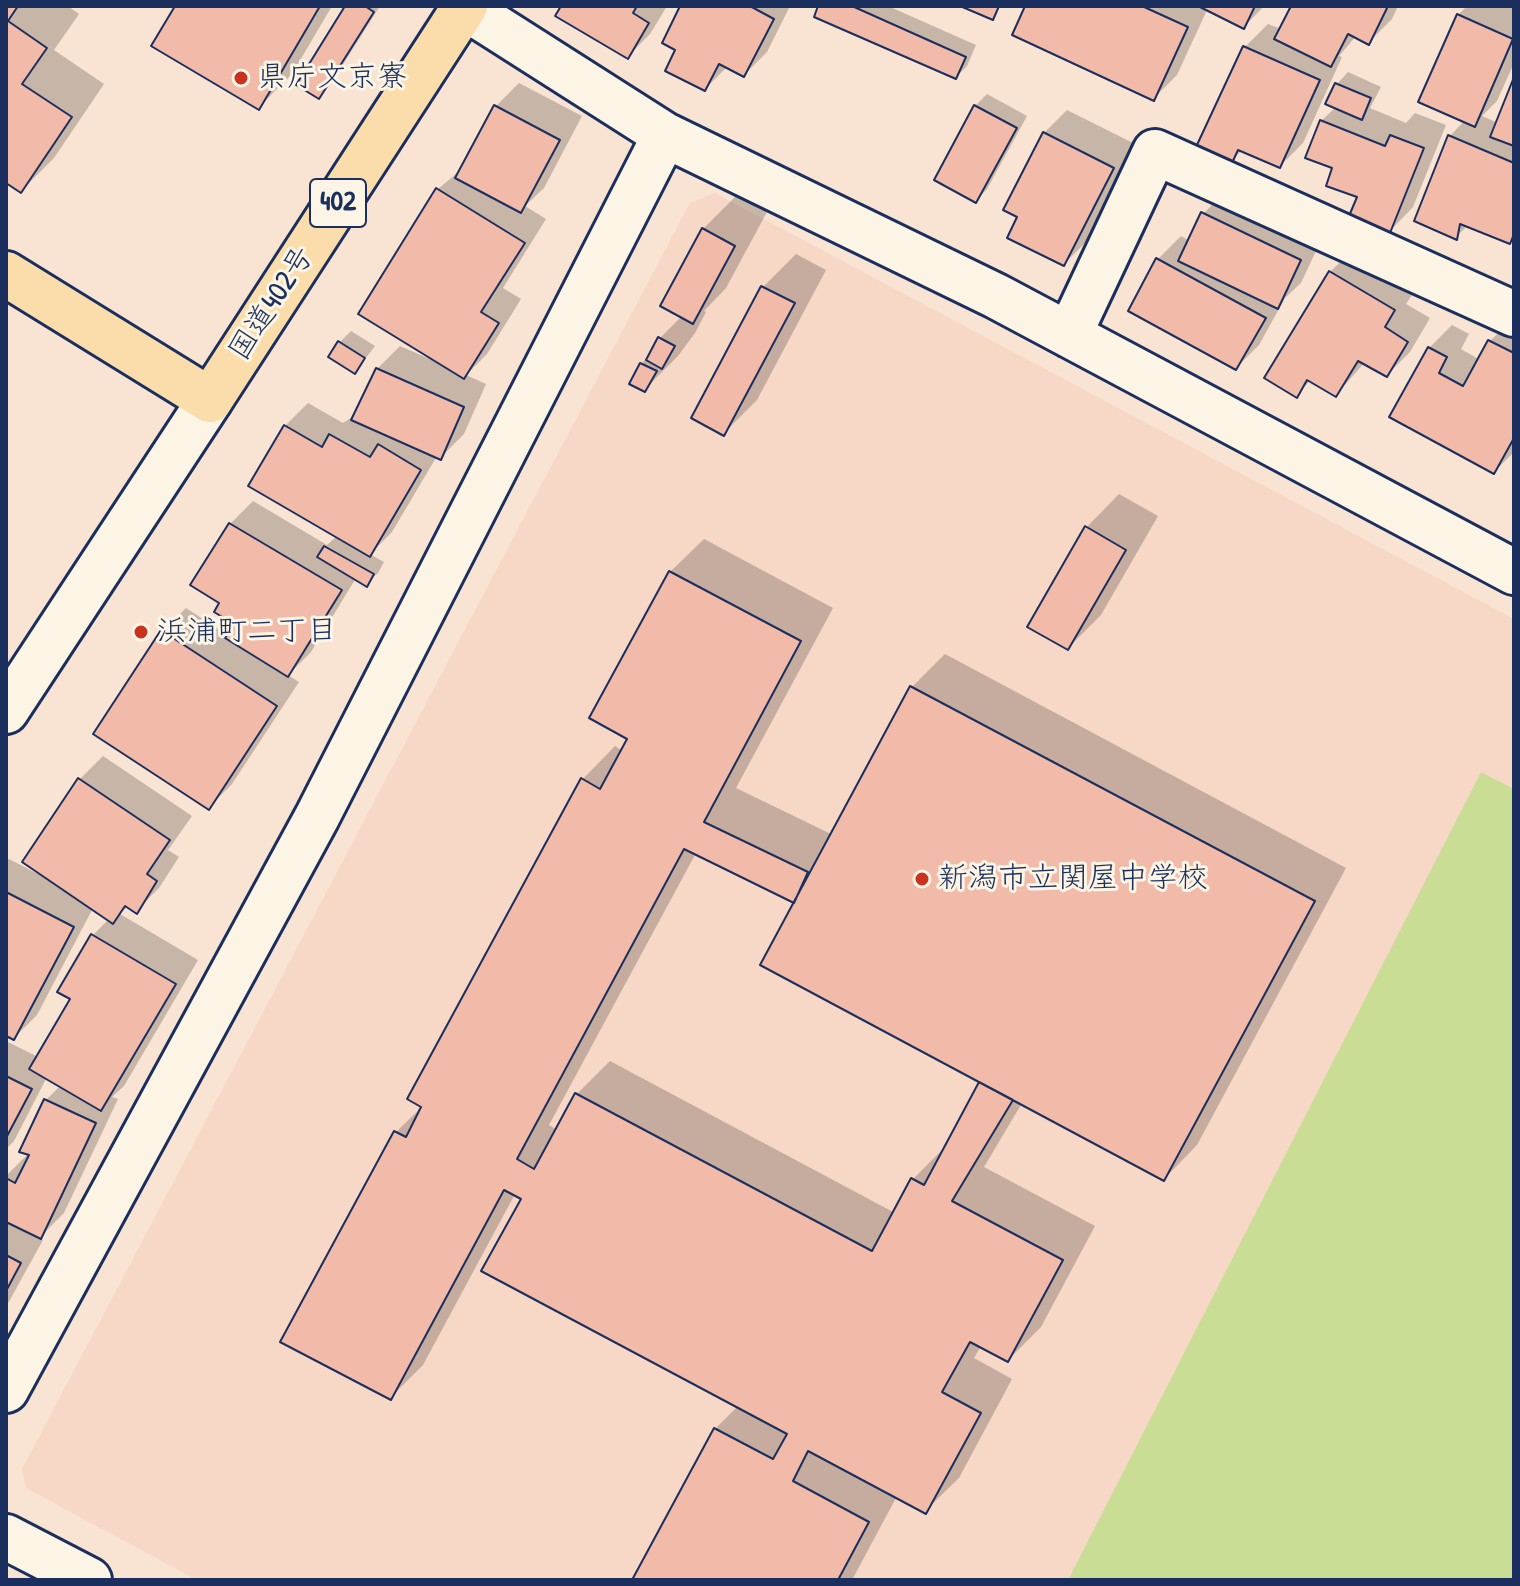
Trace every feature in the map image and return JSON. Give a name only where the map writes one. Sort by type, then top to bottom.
[{"type":"highway","name":"国道402号","points":[[210,400],[464,7]]},
{"type":"highway","points":[[6,274],[210,400]]},
{"type":"street","points":[[464,7],[665,135],[996,296],[1514,572]]},
{"type":"street","points":[[6,1390],[317,817],[665,135]]},
{"type":"street","points":[[1069,335],[1155,152],[1514,314]]},
{"type":"street","points":[[6,711],[210,400]]},
{"type":"street","points":[[6,1537],[89,1580]]},
{"type":"shaded area","name":"新潟市立関屋中学校","points":[[715,193],[1514,619],[1514,1580],[197,1580],[26,1488],[22,1469],[690,203]]},
{"type":"green space","points":[[1481,772],[1514,789],[1514,1580],[1068,1580]]},
{"type":"building","points":[[6,6],[18,6],[8,21],[47,48],[22,84],[72,117],[21,193],[6,183]]},
{"type":"building","name":"県庁文京寮","points":[[175,6],[320,6],[259,110],[151,46]]},
{"type":"building","points":[[345,6],[365,6],[374,12],[319,99],[296,85]]},
{"type":"building","points":[[561,6],[637,6],[633,13],[649,23],[628,59],[555,16]]},
{"type":"building","points":[[680,6],[750,6],[774,19],[744,77],[719,64],[705,91],[665,71],[675,50],[662,43]]},
{"type":"building","points":[[818,6],[852,6],[966,57],[956,79],[814,17]]},
{"type":"building","points":[[960,6],[999,6],[993,20]]},
{"type":"building","points":[[1025,6],[1142,6],[1188,27],[1154,101],[1012,35]]},
{"type":"building","points":[[1198,6],[1255,6],[1244,29]]},
{"type":"building","points":[[1291,6],[1388,6],[1369,45],[1348,34],[1331,67],[1274,39]]},
{"type":"building","points":[[1457,14],[1513,39],[1475,127],[1418,102]]},
{"type":"building","points":[[1243,46],[1320,80],[1280,168],[1238,150],[1232,163],[1196,147]]},
{"type":"building","points":[[1514,77],[1514,146],[1490,137]]},
{"type":"building","points":[[1335,83],[1371,98],[1362,120],[1325,104]]},
{"type":"building","points":[[494,105],[560,140],[521,213],[455,178]]},
{"type":"building","points":[[974,105],[1017,128],[976,203],[934,180]]},
{"type":"building","points":[[1320,120],[1385,146],[1390,135],[1424,148],[1390,233],[1349,216],[1357,197],[1326,186],[1332,168],[1305,158]]},
{"type":"building","points":[[1043,132],[1114,168],[1064,266],[1007,238],[1017,217],[1003,210]]},
{"type":"building","points":[[1448,135],[1514,163],[1514,234],[1510,244],[1460,224],[1457,240],[1414,221]]},
{"type":"building","points":[[436,188],[525,243],[481,312],[499,323],[464,379],[358,314]]},
{"type":"building","points":[[1201,212],[1301,260],[1278,309],[1178,261]]},
{"type":"building","points":[[702,228],[735,246],[693,324],[660,306]]},
{"type":"building","points":[[1156,258],[1266,318],[1236,370],[1128,311]]},
{"type":"building","points":[[1329,271],[1395,310],[1385,327],[1408,342],[1387,377],[1358,361],[1336,397],[1307,380],[1297,398],[1264,378]]},
{"type":"building","points":[[761,286],[795,303],[724,436],[691,418]]},
{"type":"building","points":[[658,337],[675,346],[662,369],[646,360]]},
{"type":"building","points":[[1488,340],[1514,353],[1514,438],[1494,474],[1389,417],[1428,347],[1447,357],[1439,373],[1463,386]]},
{"type":"building","points":[[338,341],[365,358],[355,374],[328,357]]},
{"type":"building","points":[[640,363],[657,371],[645,392],[629,384]]},
{"type":"building","points":[[376,368],[464,407],[441,460],[351,420]]},
{"type":"building","points":[[284,425],[322,447],[329,434],[370,457],[378,444],[421,470],[370,557],[248,486]]},
{"type":"building","points":[[229,523],[342,590],[288,677],[225,638],[234,624],[214,612],[219,603],[190,585]]},
{"type":"building","points":[[1085,526],[1126,550],[1068,650],[1027,627]]},
{"type":"building","points":[[324,546],[374,574],[367,587],[317,557]]},
{"type":"building","points":[[669,571],[801,641],[704,822],[808,872],[794,903],[684,849],[517,1159],[534,1169],[575,1093],[872,1251],[911,1178],[924,1185],[979,1082],[1013,1100],[952,1201],[1063,1260],[1008,1362],[970,1342],[942,1392],[981,1413],[926,1514],[808,1451],[793,1481],[869,1522],[838,1580],[632,1580],[714,1428],[773,1459],[787,1434],[481,1271],[521,1199],[504,1190],[391,1400],[280,1342],[394,1131],[406,1137],[421,1107],[407,1099],[581,778],[600,789],[627,739],[589,718]]},
{"type":"building","points":[[161,630],[277,706],[209,810],[93,734]]},
{"type":"building","points":[[910,686],[1315,901],[1164,1181],[760,965]]},
{"type":"building","points":[[78,778],[170,840],[147,874],[157,881],[137,914],[125,906],[113,924],[22,862]]},
{"type":"building","points":[[6,892],[74,927],[14,1040],[6,1036]]},
{"type":"building","points":[[91,934],[176,984],[101,1111],[29,1069],[70,999],[57,992]]},
{"type":"building","points":[[6,1076],[32,1089],[6,1138]]},
{"type":"building","points":[[44,1099],[96,1123],[41,1239],[6,1222],[6,1178],[15,1183],[29,1155],[19,1152]]},
{"type":"building","points":[[6,1255],[21,1263],[6,1291]]},
{"type":"place","name":"県庁文京寮","points":[[241,78]]},
{"type":"place","name":"浜浦町二丁目","points":[[141,632]]},
{"type":"place","name":"新潟市立関屋中学校","points":[[922,879]]}]
